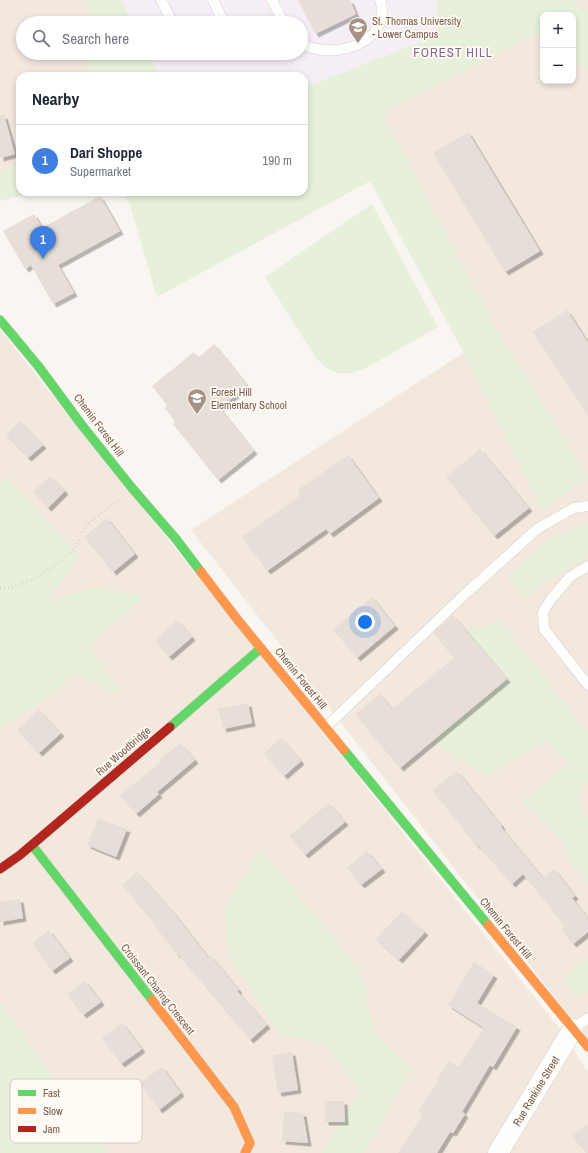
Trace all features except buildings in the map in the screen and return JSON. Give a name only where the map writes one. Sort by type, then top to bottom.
[{"type":"street","name":"Chemin Forest Hill","points":[[0,320],[39,367],[81,424],[132,488],[176,539],[237,619],[326,727],[581,1023],[588,1047]]},
{"type":"street","name":"Rue Woodbridge","points":[[0,869],[32,845],[261,648]]},
{"type":"street","name":"Croissant Charing Crescent","points":[[32,845],[234,1107],[250,1143],[245,1153]]},
{"type":"street","name":"Rue Rankine Street","points":[[498,1153],[581,1023]]},
{"type":"lane","points":[[161,0],[169,16]]},
{"type":"lane","points":[[213,0],[221,16]]},
{"type":"lane","points":[[272,0],[280,16]]},
{"type":"lane","points":[[308,46],[316,50],[333,52],[364,42],[375,32],[381,21],[382,8],[380,0]]},
{"type":"lane","points":[[326,727],[463,596],[537,529],[574,508],[588,506]]},
{"type":"lane","points":[[588,566],[570,577],[552,598],[543,612],[544,629],[588,685]]},
{"type":"path","points":[[0,588],[9,588],[35,579],[56,564],[76,547],[84,527],[132,488]]},
{"type":"shaded area","points":[[0,0],[85,0],[88,6],[88,16],[16,16],[16,60],[88,60],[88,69],[80,72],[16,72],[16,165],[0,173]]},
{"type":"shaded area","name":"St. Thomas University - Lower Campus","points":[[121,0],[437,0],[437,35],[308,86],[308,72],[158,72],[152,60],[308,60],[308,16],[129,16]]},
{"type":"shaded area","points":[[576,0],[588,0],[588,1040],[191,530],[497,331],[382,113],[540,32],[540,84],[576,84],[576,13],[579,11]]},
{"type":"shaded area","points":[[0,330],[560,1029],[588,1072],[588,1153],[105,1153],[106,1151],[100,1143],[142,1143],[142,1079],[54,1079],[0,1003]]},
{"type":"green space","points":[[85,0],[121,0],[129,16],[88,16],[88,6]]},
{"type":"green space","points":[[437,0],[576,0],[579,11],[588,8],[588,69],[576,63],[576,12],[540,12],[540,32],[382,113],[497,331],[588,477],[542,511],[464,353],[370,181],[157,297],[130,205],[124,196],[308,196],[308,86],[437,35]]},
{"type":"green space","points":[[88,60],[152,60],[158,72],[80,72],[88,69]]},
{"type":"green space","points":[[16,165],[16,196],[19,196],[0,201],[0,173]]},
{"type":"green space","points":[[372,204],[438,327],[364,369],[350,373],[337,373],[325,367],[316,358],[265,277]]},
{"type":"green space","points":[[9,478],[79,557],[47,602],[95,587],[144,597],[89,646],[123,696],[76,673],[45,700],[0,728],[0,483]]},
{"type":"green space","points":[[588,523],[588,555],[524,598],[508,577],[548,540]]},
{"type":"green space","points":[[501,622],[588,734],[588,779],[578,795],[585,815],[588,819],[588,882],[568,862],[565,842],[523,802],[569,764],[546,741],[487,776],[431,742],[507,680],[467,632]]},
{"type":"green space","points":[[260,849],[360,969],[375,1034],[412,1069],[364,1153],[321,1153],[361,1091],[323,1042],[282,1037],[229,957],[225,909]]},
{"type":"green space","points":[[588,957],[588,990],[577,998],[564,978]]},
{"type":"green space","points":[[0,1003],[55,1079],[10,1079],[10,1143],[101,1143],[107,1151],[106,1153],[0,1153]]},
{"type":"traffic: fast","points":[[0,320],[39,367],[81,424],[132,488],[176,539],[201,572]]},
{"type":"traffic: fast","points":[[170,727],[261,648]]},
{"type":"traffic: fast","points":[[344,750],[488,925]]},
{"type":"traffic: fast","points":[[32,845],[152,1000]]},
{"type":"traffic: slow","points":[[201,572],[237,619],[344,750]]},
{"type":"traffic: slow","points":[[488,925],[588,1047]]},
{"type":"traffic: slow","points":[[152,1000],[234,1107],[250,1143],[245,1153]]},
{"type":"traffic: jam","points":[[0,869],[20,855],[170,727]]},
{"type":"place","name":"St. Thomas University - Lower Campus","points":[[358,44]]},
{"type":"place","name":"Dari Shoppe","points":[[43,259]]},
{"type":"place","name":"Forest Hill Elementary School","points":[[197,415]]},
{"type":"district","name":"FOREST HILL","points":[[453,52]]}]
